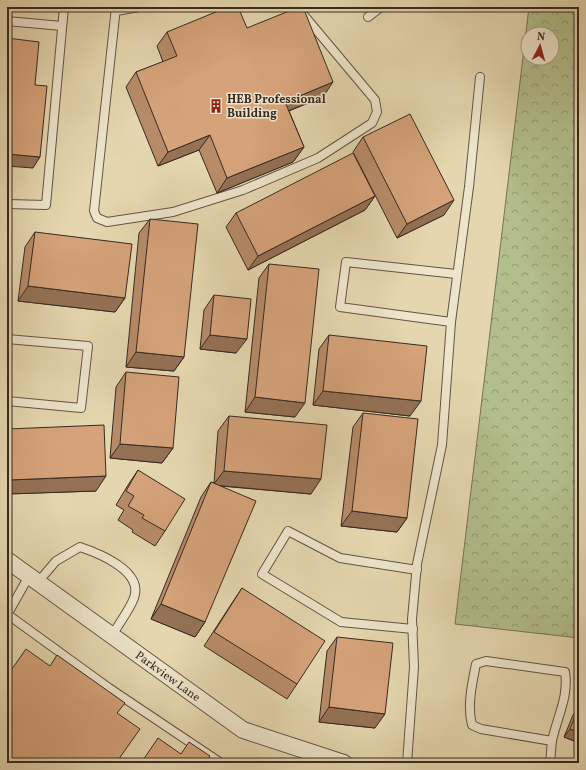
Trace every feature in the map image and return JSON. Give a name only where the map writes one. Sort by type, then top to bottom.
[{"type":"street","name":"Parkview Lane","points":[[7,560],[243,730],[344,763]]},
{"type":"lane","points":[[7,204],[46,205],[64,7]]},
{"type":"lane","points":[[139,7],[116,9],[94,211],[97,218],[108,222],[173,212],[243,190],[318,158],[372,123],[377,112],[374,100],[297,7]]},
{"type":"lane","points":[[368,17],[381,7]]},
{"type":"lane","points":[[7,21],[62,26]]},
{"type":"lane","points":[[407,763],[414,667],[413,630],[416,570],[442,445],[451,322],[456,274],[469,187],[480,77]]},
{"type":"lane","points":[[451,322],[340,307],[346,262],[456,274]]},
{"type":"lane","points":[[7,339],[88,346],[81,408],[7,401]]},
{"type":"lane","points":[[413,630],[341,622],[262,574],[288,531],[340,558],[416,570]]},
{"type":"lane","points":[[112,636],[134,596],[134,585],[125,570],[100,554],[80,547],[56,561],[33,579],[7,614],[109,688],[221,763]]},
{"type":"lane","points":[[550,763],[552,741],[564,706],[566,681],[565,672],[486,660],[476,664],[470,717],[472,726],[481,729],[552,741]]},
{"type":"green space","points":[[529,7],[579,7],[579,638],[455,624],[522,66],[560,66],[560,26],[527,26]]},
{"type":"building","name":"HEB Professional Building","points":[[228,7],[238,7],[247,28],[299,7],[303,7],[333,82],[285,102],[304,147],[227,178],[210,135],[168,152],[136,72],[177,56],[167,32]]},
{"type":"building","points":[[7,38],[39,42],[35,85],[47,86],[40,157],[7,154]]},
{"type":"building","points":[[410,114],[454,200],[407,224],[363,137]]},
{"type":"building","points":[[353,153],[375,196],[258,256],[236,213]]},
{"type":"building","points":[[150,219],[198,224],[184,357],[136,352]]},
{"type":"building","points":[[35,232],[132,244],[125,298],[28,286]]},
{"type":"building","points":[[269,264],[319,269],[305,403],[255,397]]},
{"type":"building","points":[[214,295],[251,299],[247,339],[210,335]]},
{"type":"building","points":[[329,335],[427,346],[421,401],[323,391]]},
{"type":"building","points":[[126,372],[179,377],[173,448],[120,444]]},
{"type":"building","points":[[363,413],[418,419],[407,518],[352,511]]},
{"type":"building","points":[[229,416],[327,425],[321,479],[224,471]]},
{"type":"building","points":[[104,425],[106,476],[9,480],[7,429]]},
{"type":"building","points":[[138,470],[185,499],[165,531],[142,518],[144,515],[128,506],[134,496],[126,491]]},
{"type":"building","points":[[211,482],[256,501],[205,622],[161,604]]},
{"type":"building","points":[[242,588],[325,641],[297,684],[214,632]]},
{"type":"building","points":[[337,637],[393,643],[385,714],[329,707]]},
{"type":"building","points":[[26,649],[50,666],[57,655],[125,703],[117,713],[140,729],[116,763],[7,763],[7,676]]},
{"type":"building","points":[[579,707],[579,732],[570,729]]},
{"type":"building","points":[[158,738],[181,754],[189,742],[210,756],[205,763],[141,763]]},
{"type":"place","name":"HEB Professional Building","points":[[216,106]]}]
